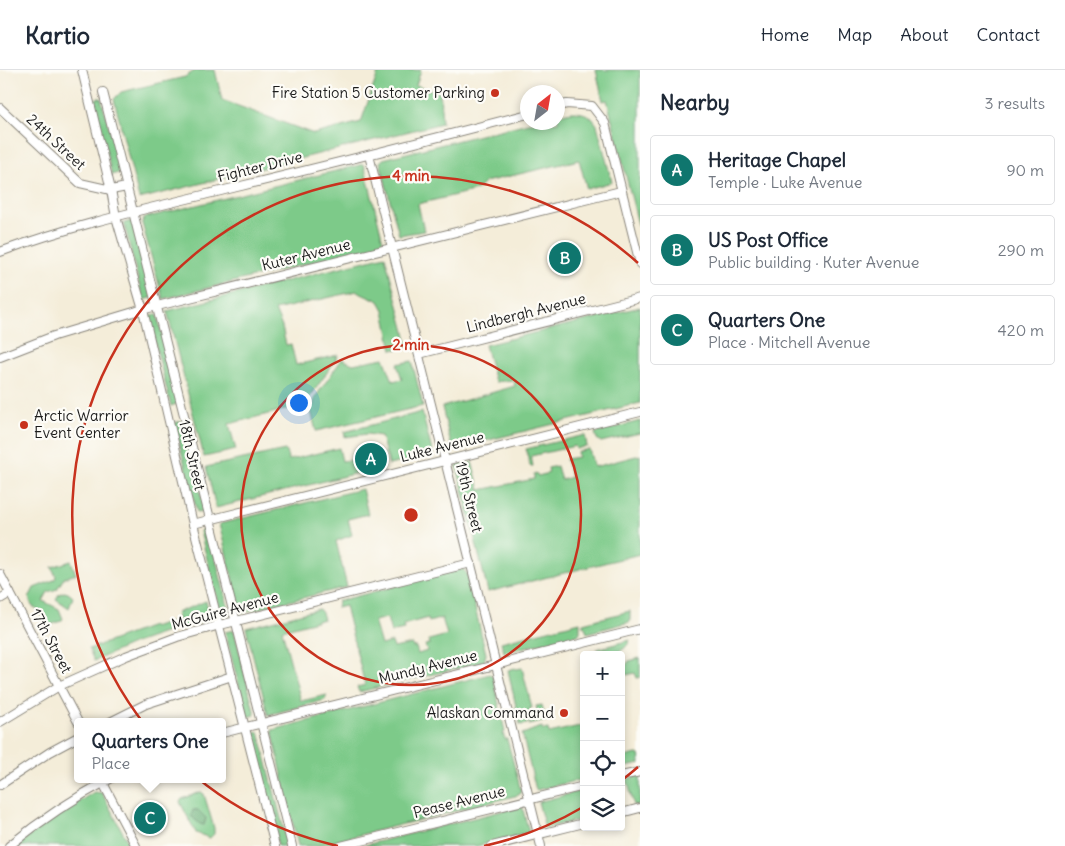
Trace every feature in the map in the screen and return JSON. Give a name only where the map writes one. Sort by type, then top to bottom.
[{"type":"street","name":"18th Street","points":[[82,70],[116,217],[143,310],[193,524],[275,846]]},
{"type":"street","name":"18th Street","points":[[103,92],[292,846]]},
{"type":"street","points":[[565,104],[592,106],[605,122],[640,264]]},
{"type":"street","name":"24th Street","points":[[0,108],[80,183],[111,190],[127,187]]},
{"type":"street","name":"Fighter Drive","points":[[0,252],[72,228],[133,212],[520,116]]},
{"type":"street","name":"19th Street","points":[[369,155],[541,846]]},
{"type":"street","name":"Kuter Avenue","points":[[0,357],[54,336],[143,310],[622,191]]},
{"type":"street","name":"Lindbergh Avenue","points":[[419,354],[640,298]]},
{"type":"street","name":"Luke Avenue","points":[[193,524],[640,412]]},
{"type":"street","points":[[169,418],[183,413]]},
{"type":"street","name":"McGuire Avenue","points":[[0,722],[59,686],[126,656],[177,637],[471,563]]},
{"type":"street","name":"17th Street","points":[[0,574],[76,718]]},
{"type":"street","points":[[0,599],[10,593]]},
{"type":"street","name":"Mundy Avenue","points":[[226,732],[640,629]]},
{"type":"street","points":[[118,718],[146,704],[232,676]]},
{"type":"street","points":[[0,785],[50,752],[74,739]]},
{"type":"street","points":[[625,775],[640,772]]},
{"type":"street","points":[[9,846],[50,815],[104,783]]},
{"type":"street","points":[[108,783],[136,846]]},
{"type":"street","name":"Pease Avenue","points":[[341,846],[580,787]]},
{"type":"street","points":[[625,812],[640,808]]},
{"type":"street","points":[[492,846],[580,824]]},
{"type":"green space","points":[[196,70],[215,70],[222,100],[314,134],[361,122],[379,70],[421,70],[416,85],[440,93],[442,123],[139,199],[114,99],[121,92],[185,77]]},
{"type":"green space","points":[[596,70],[640,70],[640,232],[607,100],[603,101]]},
{"type":"green space","points":[[97,98],[101,98],[121,172],[112,175],[94,102]]},
{"type":"green space","points":[[579,112],[586,114],[597,125],[612,182],[587,189],[579,160],[485,182],[477,190],[418,204],[424,231],[399,235],[380,162],[383,159],[520,125],[520,130],[565,130],[565,113]]},
{"type":"green space","points":[[364,164],[383,241],[379,246],[163,299],[142,223],[144,218]]},
{"type":"green space","points":[[132,221],[152,298],[143,300],[124,223]]},
{"type":"green space","points":[[385,256],[409,347],[392,350],[384,310],[379,301],[357,291],[275,310],[282,327],[286,345],[291,344],[296,365],[338,355],[337,358],[308,400],[291,403],[292,408],[229,424],[236,450],[204,457],[167,311]]},
{"type":"green space","points":[[640,307],[640,403],[452,449],[442,407],[515,386],[513,380],[495,382],[485,345]]},
{"type":"green space","points":[[157,314],[179,403],[171,406],[148,316]]},
{"type":"green space","points":[[384,358],[393,381],[402,379],[397,364],[412,361],[423,406],[316,431],[310,407],[314,405],[314,399],[342,359],[353,364]]},
{"type":"green space","points":[[422,412],[433,455],[389,465],[381,436],[367,434],[345,437],[344,432]]},
{"type":"green space","points":[[182,421],[205,511],[197,512],[174,423]]},
{"type":"green space","points":[[640,421],[640,433],[601,442],[597,439],[595,433]]},
{"type":"green space","points":[[585,435],[587,446],[576,449],[575,446],[531,456],[533,466],[530,466],[526,449]]},
{"type":"green space","points":[[339,448],[342,461],[352,460],[357,473],[216,508],[206,467],[285,450],[289,460]]},
{"type":"green space","points":[[589,449],[594,467],[640,455],[640,554],[488,592],[457,466],[472,462],[480,490],[534,479],[534,474],[536,473],[538,476],[549,473],[548,468],[557,466],[561,480],[571,477],[566,459],[578,457],[577,452]]},
{"type":"green space","points":[[362,489],[368,514],[348,519],[352,535],[336,541],[347,587],[241,613],[219,524]]},
{"type":"green space","points":[[208,529],[230,614],[221,616],[200,531]]},
{"type":"green space","points":[[71,561],[76,574],[64,578],[57,589],[48,592],[43,601],[59,609],[63,619],[47,626],[41,613],[32,606],[29,598],[34,588],[54,580],[56,577],[52,567]]},
{"type":"green space","points":[[463,569],[467,574],[486,654],[484,662],[359,692],[357,687],[365,685],[345,606],[337,608],[338,601]],"holes":[[[387,618],[391,632],[404,629],[403,625],[428,618],[429,622],[442,618],[447,635],[429,640],[430,644],[425,645],[427,651],[418,654],[416,647],[413,647],[412,644],[394,648],[392,642],[381,645],[374,621]]]},
{"type":"green space","points":[[64,592],[73,597],[69,608],[56,599],[59,594]]},
{"type":"green space","points":[[206,601],[211,619],[177,629],[175,624],[179,621],[176,613]]},
{"type":"green space","points":[[319,609],[324,619],[282,630],[301,701],[327,695],[325,700],[268,715],[246,628]]},
{"type":"green space","points":[[630,611],[630,622],[587,633],[583,626],[583,623]]},
{"type":"green space","points":[[170,622],[173,630],[135,643],[94,661],[89,649],[152,626],[153,628]]},
{"type":"green space","points":[[580,622],[580,632],[578,635],[504,652],[501,642]]},
{"type":"green space","points":[[234,630],[255,715],[247,717],[225,632]]},
{"type":"green space","points":[[630,640],[620,651],[600,651],[597,649]]},
{"type":"green space","points":[[640,658],[640,677],[637,678],[635,673],[626,675],[625,667],[629,661]]},
{"type":"green space","points":[[522,668],[532,708],[529,709],[531,716],[527,724],[520,725],[508,670]]},
{"type":"green space","points":[[490,674],[493,677],[505,732],[503,733],[505,739],[507,739],[521,791],[519,795],[316,846],[298,846],[272,730]]},
{"type":"green space","points":[[542,705],[546,721],[529,725],[534,715],[538,714],[536,706]]},
{"type":"green space","points":[[580,726],[580,780],[536,790],[522,734],[542,727],[543,730],[548,729],[549,733]]},
{"type":"green space","points":[[259,732],[288,846],[278,846],[251,734]]},
{"type":"green space","points":[[630,755],[639,755],[640,764],[625,767],[625,758]]},
{"type":"green space","points":[[640,775],[640,804],[634,806],[627,779]]},
{"type":"green space","points":[[580,791],[580,820],[545,828],[538,802]]},
{"type":"green space","points":[[94,792],[102,793],[130,846],[16,846],[53,818]]},
{"type":"green space","points":[[201,792],[204,794],[214,828],[214,834],[210,838],[196,833],[180,802],[182,799]],"holes":[[[193,810],[198,810],[206,818],[204,825],[200,824],[192,816]]]},
{"type":"green space","points":[[522,806],[529,832],[526,834],[476,846],[361,846]]},
{"type":"green space","points":[[193,810],[198,810],[206,818],[204,825],[191,816]]},
{"type":"place","name":"Fire Station 5 Customer Parking","points":[[495,93]]},
{"type":"place","name":"US Post Office","points":[[565,258]]},
{"type":"place","name":"Arctic Warrior Event Center","points":[[24,425]]},
{"type":"place","name":"Heritage Chapel","points":[[371,459]]},
{"type":"place","name":"Alaskan Command","points":[[564,713]]},
{"type":"place","name":"Quarters One","points":[[150,818]]}]
